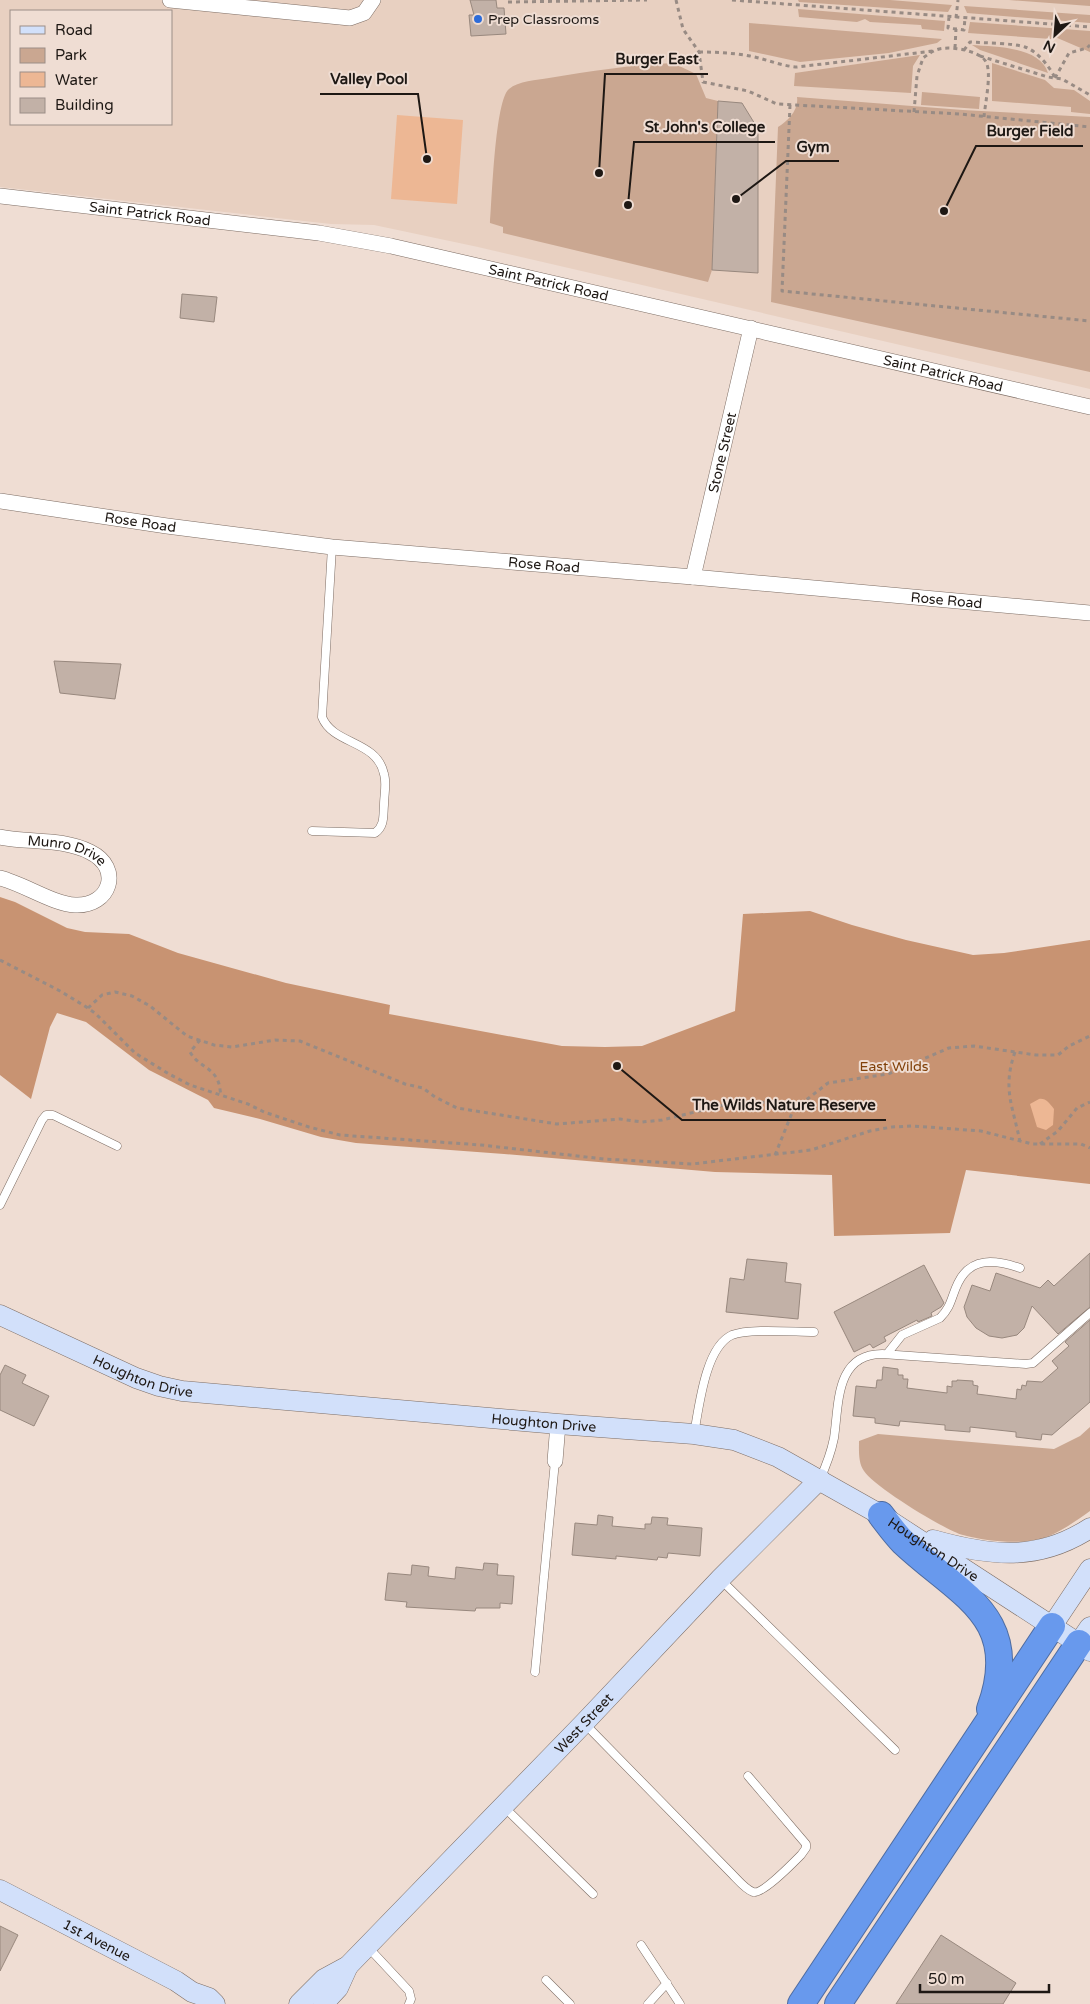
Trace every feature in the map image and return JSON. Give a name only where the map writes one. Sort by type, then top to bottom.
[{"type":"highway","points":[[882,1515],[902,1541],[978,1606],[993,1631],[999,1651],[998,1673],[993,1698],[981,1733]]},
{"type":"highway","points":[[800,2004],[1052,1626]]},
{"type":"highway","points":[[838,2004],[1086,1640]]},
{"type":"main road","name":"Houghton Drive","points":[[0,1315],[136,1378],[176,1390],[558,1424],[694,1434],[723,1438],[746,1444],[778,1457],[820,1479],[916,1536],[1052,1626],[1086,1640]]},
{"type":"main road","name":"West Street","points":[[323,2004],[338,1988],[348,1966],[584,1723],[720,1579],[820,1479]]},
{"type":"main road","points":[[916,1536],[980,1551],[1020,1553],[1034,1552],[1058,1545],[1090,1528]]},
{"type":"main road","points":[[1052,1626],[1090,1569]]},
{"type":"main road","name":"1st Avenue","points":[[0,1890],[176,1980],[194,1998],[210,1998],[215,2004]]},
{"type":"main road","name":"West Street","points":[[299,2004],[324,1978],[348,1966]]},
{"type":"street","points":[[170,0],[350,18],[368,6]]},
{"type":"street","name":"Saint Patrick Road","points":[[0,196],[319,233],[391,246],[1090,407]]},
{"type":"street","name":"Stone Street","points":[[693,577],[751,328]]},
{"type":"street","name":"Rose Road","points":[[0,501],[167,526],[332,546],[1090,613]]},
{"type":"street","name":"Munro Drive","points":[[0,837],[41,840],[82,848],[92,852],[104,862],[110,876],[103,896],[90,904],[75,906],[58,902],[17,882],[0,878]]},
{"type":"street","points":[[555,1461],[558,1424]]},
{"type":"lane","points":[[312,831],[375,833],[383,823],[385,776],[382,766],[363,747],[331,731],[325,725],[322,717],[332,546]]},
{"type":"lane","points":[[0,1205],[46,1115],[53,1115],[117,1146]]},
{"type":"lane","points":[[887,1354],[902,1336],[944,1315],[953,1301],[958,1284],[973,1266],[981,1262],[988,1262],[1020,1268]]},
{"type":"lane","points":[[820,1479],[829,1458],[834,1439],[839,1390],[843,1379],[850,1368],[865,1357],[874,1354],[887,1354],[1033,1363],[1090,1313]]},
{"type":"lane","points":[[694,1434],[701,1392],[720,1344],[732,1335],[750,1332],[814,1332]]},
{"type":"lane","points":[[535,1672],[555,1461]]},
{"type":"lane","points":[[720,1579],[895,1750]]},
{"type":"lane","points":[[584,1723],[732,1874],[747,1888],[753,1892],[758,1892],[766,1888],[801,1854],[806,1848],[806,1844],[748,1776]]},
{"type":"lane","points":[[502,1806],[593,1894]]},
{"type":"lane","points":[[641,1945],[680,2004]]},
{"type":"lane","points":[[367,1946],[409,1991],[412,1999],[409,2004]]},
{"type":"lane","points":[[546,1980],[570,2004]]},
{"type":"lane","points":[[648,2004],[667,1983]]},
{"type":"path","points":[[508,2],[648,0]]},
{"type":"path","points":[[676,0],[683,29],[699,52],[703,82],[748,91],[777,104],[984,117],[1090,127]]},
{"type":"path","points":[[732,0],[781,2],[956,18],[1090,27]]},
{"type":"path","points":[[956,18],[958,0]]},
{"type":"path","points":[[949,17],[948,28],[964,30],[965,18]]},
{"type":"path","points":[[954,48],[956,29]]},
{"type":"path","points":[[964,50],[970,42],[1025,47],[1040,58],[1055,78]]},
{"type":"path","points":[[1055,78],[1069,53],[1087,48],[1090,45]]},
{"type":"path","points":[[699,52],[724,52],[797,67],[954,48],[1070,82],[1090,95]]},
{"type":"path","points":[[914,112],[919,68],[923,58],[933,51]]},
{"type":"path","points":[[980,56],[986,62],[988,73],[984,117]]},
{"type":"path","points":[[790,105],[782,291],[1090,321]]},
{"type":"path","points":[[0,960],[60,991],[88,1008],[136,1053],[190,1085],[309,1127],[340,1135],[481,1145],[604,1159],[692,1164],[811,1150],[870,1131],[913,1126],[981,1131],[1020,1142],[1081,1144],[1090,1148]]},
{"type":"path","points":[[88,1008],[102,995],[115,992],[132,996],[150,1006],[186,1036],[214,1045],[232,1046],[275,1040],[300,1040],[405,1084],[423,1088],[457,1108],[557,1124],[620,1119],[642,1122],[662,1120],[732,1103],[778,1102],[801,1104]]},
{"type":"path","points":[[775,1155],[792,1113],[828,1083],[888,1074],[949,1048],[974,1046],[1036,1055],[1058,1054],[1069,1046],[1090,1036]]},
{"type":"path","points":[[200,1040],[190,1052],[194,1060],[214,1074],[218,1081],[221,1096]]},
{"type":"path","points":[[1015,1052],[1008,1079],[1008,1091],[1020,1142]]},
{"type":"path","points":[[1039,1144],[1058,1131],[1077,1108],[1090,1102]]},
{"type":"shaded area","points":[[0,0],[1090,0],[1090,389],[478,247],[374,225],[331,224],[0,187]]},
{"type":"green space","points":[[798,0],[890,0],[952,5],[948,12],[799,2]]},
{"type":"green space","points":[[1009,0],[1090,0],[1090,6]]},
{"type":"green space","points":[[964,6],[1090,15],[1090,23],[967,13]]},
{"type":"green space","points":[[798,9],[945,21],[944,31],[922,29],[921,25],[870,22],[865,19],[857,22],[799,17]]},
{"type":"green space","points":[[970,22],[1090,31],[1090,52],[1055,37],[1051,39],[968,33]]},
{"type":"green space","points":[[749,23],[942,39],[937,43],[889,53],[800,62],[749,51]]},
{"type":"green space","points":[[972,45],[1004,48],[1027,53],[1043,64],[1048,73],[980,50]]},
{"type":"green space","points":[[920,55],[913,66],[911,93],[794,86],[795,73]]},
{"type":"green space","points":[[673,63],[696,74],[706,98],[718,101],[712,270],[708,282],[503,233],[503,227],[490,223],[497,130],[504,97],[509,89],[517,84],[533,80],[642,65]]},
{"type":"green space","points":[[992,63],[1045,80],[1054,88],[1074,90],[1090,101],[1090,114],[1071,112],[1071,107],[992,101]]},
{"type":"green space","points":[[922,92],[980,97],[979,109],[921,105]]},
{"type":"green space","points":[[797,97],[963,110],[1090,117],[1090,372],[771,302],[778,127],[795,111]]},
{"type":"green space","name":"East Wilds","points":[[0,897],[15,902],[67,928],[85,932],[129,934],[178,953],[286,983],[390,1005],[389,1014],[562,1046],[642,1046],[735,1011],[743,914],[810,911],[906,940],[973,955],[1004,953],[1090,940],[1090,1184],[966,1170],[950,1233],[834,1236],[832,1175],[715,1172],[356,1143],[321,1137],[214,1108],[208,1100],[149,1070],[86,1022],[57,1013],[50,1027],[31,1099],[0,1075]]},
{"type":"green space","points":[[1090,1427],[1090,1511],[1072,1524],[1036,1540],[1000,1541],[954,1532],[910,1507],[881,1487],[864,1471],[860,1460],[859,1441],[878,1434],[1054,1449],[1080,1436]]},
{"type":"water","points":[[397,115],[463,120],[457,204],[391,199]]},
{"type":"water","points":[[1039,1099],[1046,1100],[1054,1109],[1053,1125],[1046,1130],[1037,1127],[1030,1104]]},
{"type":"building","name":"Prep Classrooms","points":[[470,0],[496,0],[497,8],[504,8],[506,34],[471,36],[469,15],[474,15]]},
{"type":"building","points":[[718,101],[742,103],[758,129],[758,273],[712,270]]},
{"type":"building","points":[[182,294],[217,297],[214,322],[180,318]]},
{"type":"building","points":[[54,661],[121,664],[115,699],[60,693]]},
{"type":"building","points":[[1090,1253],[1090,1307],[1058,1334],[1032,1306],[1024,1328],[1017,1335],[1002,1338],[989,1336],[976,1328],[967,1317],[964,1307],[972,1285],[990,1291],[996,1273],[1040,1288],[1048,1280],[1054,1286]]},
{"type":"building","points":[[747,1259],[787,1263],[785,1282],[801,1284],[798,1319],[726,1312],[730,1278],[744,1280]]},
{"type":"building","points":[[924,1265],[944,1303],[941,1307],[931,1313],[932,1316],[918,1322],[917,1320],[884,1337],[886,1341],[873,1348],[870,1344],[854,1352],[834,1312]]},
{"type":"building","points":[[1090,1320],[1090,1402],[1052,1435],[1042,1434],[1041,1440],[1016,1437],[1016,1432],[970,1427],[970,1432],[945,1430],[945,1425],[900,1421],[899,1426],[875,1423],[875,1418],[853,1416],[856,1386],[876,1388],[877,1380],[882,1380],[883,1367],[898,1369],[898,1375],[903,1375],[903,1379],[908,1379],[907,1388],[947,1393],[947,1386],[952,1387],[952,1381],[973,1381],[973,1385],[978,1386],[977,1394],[1016,1399],[1017,1389],[1021,1390],[1022,1385],[1026,1386],[1027,1381],[1042,1382],[1058,1368],[1052,1361],[1069,1346],[1065,1342]]},
{"type":"building","points":[[5,1365],[26,1375],[22,1383],[49,1396],[34,1426],[0,1410],[0,1375]]},
{"type":"building","points":[[598,1515],[613,1517],[612,1526],[645,1529],[645,1524],[651,1524],[652,1517],[668,1518],[667,1525],[702,1528],[700,1556],[668,1553],[667,1558],[658,1557],[657,1560],[616,1556],[616,1559],[572,1555],[575,1523],[597,1525]]},
{"type":"building","points":[[484,1563],[498,1564],[497,1575],[514,1576],[512,1604],[500,1603],[500,1608],[476,1608],[475,1611],[406,1607],[407,1602],[385,1600],[388,1573],[411,1575],[412,1565],[429,1567],[428,1576],[455,1579],[456,1567],[483,1570]]},
{"type":"building","points":[[0,1926],[18,1935],[0,1971]]},
{"type":"building","points":[[941,1935],[1016,1983],[1003,2004],[896,2004]]},
{"type":"place","name":"Prep Classrooms","points":[[478,19]]},
{"type":"place","name":"Valley Pool","points":[[427,159]]},
{"type":"place","name":"Burger East","points":[[599,173]]},
{"type":"place","name":"Gym","points":[[736,199]]},
{"type":"place","name":"St John's College","points":[[628,205]]},
{"type":"place","name":"Burger Field","points":[[944,211]]},
{"type":"place","name":"The Wilds Nature Reserve","points":[[617,1066]]}]
